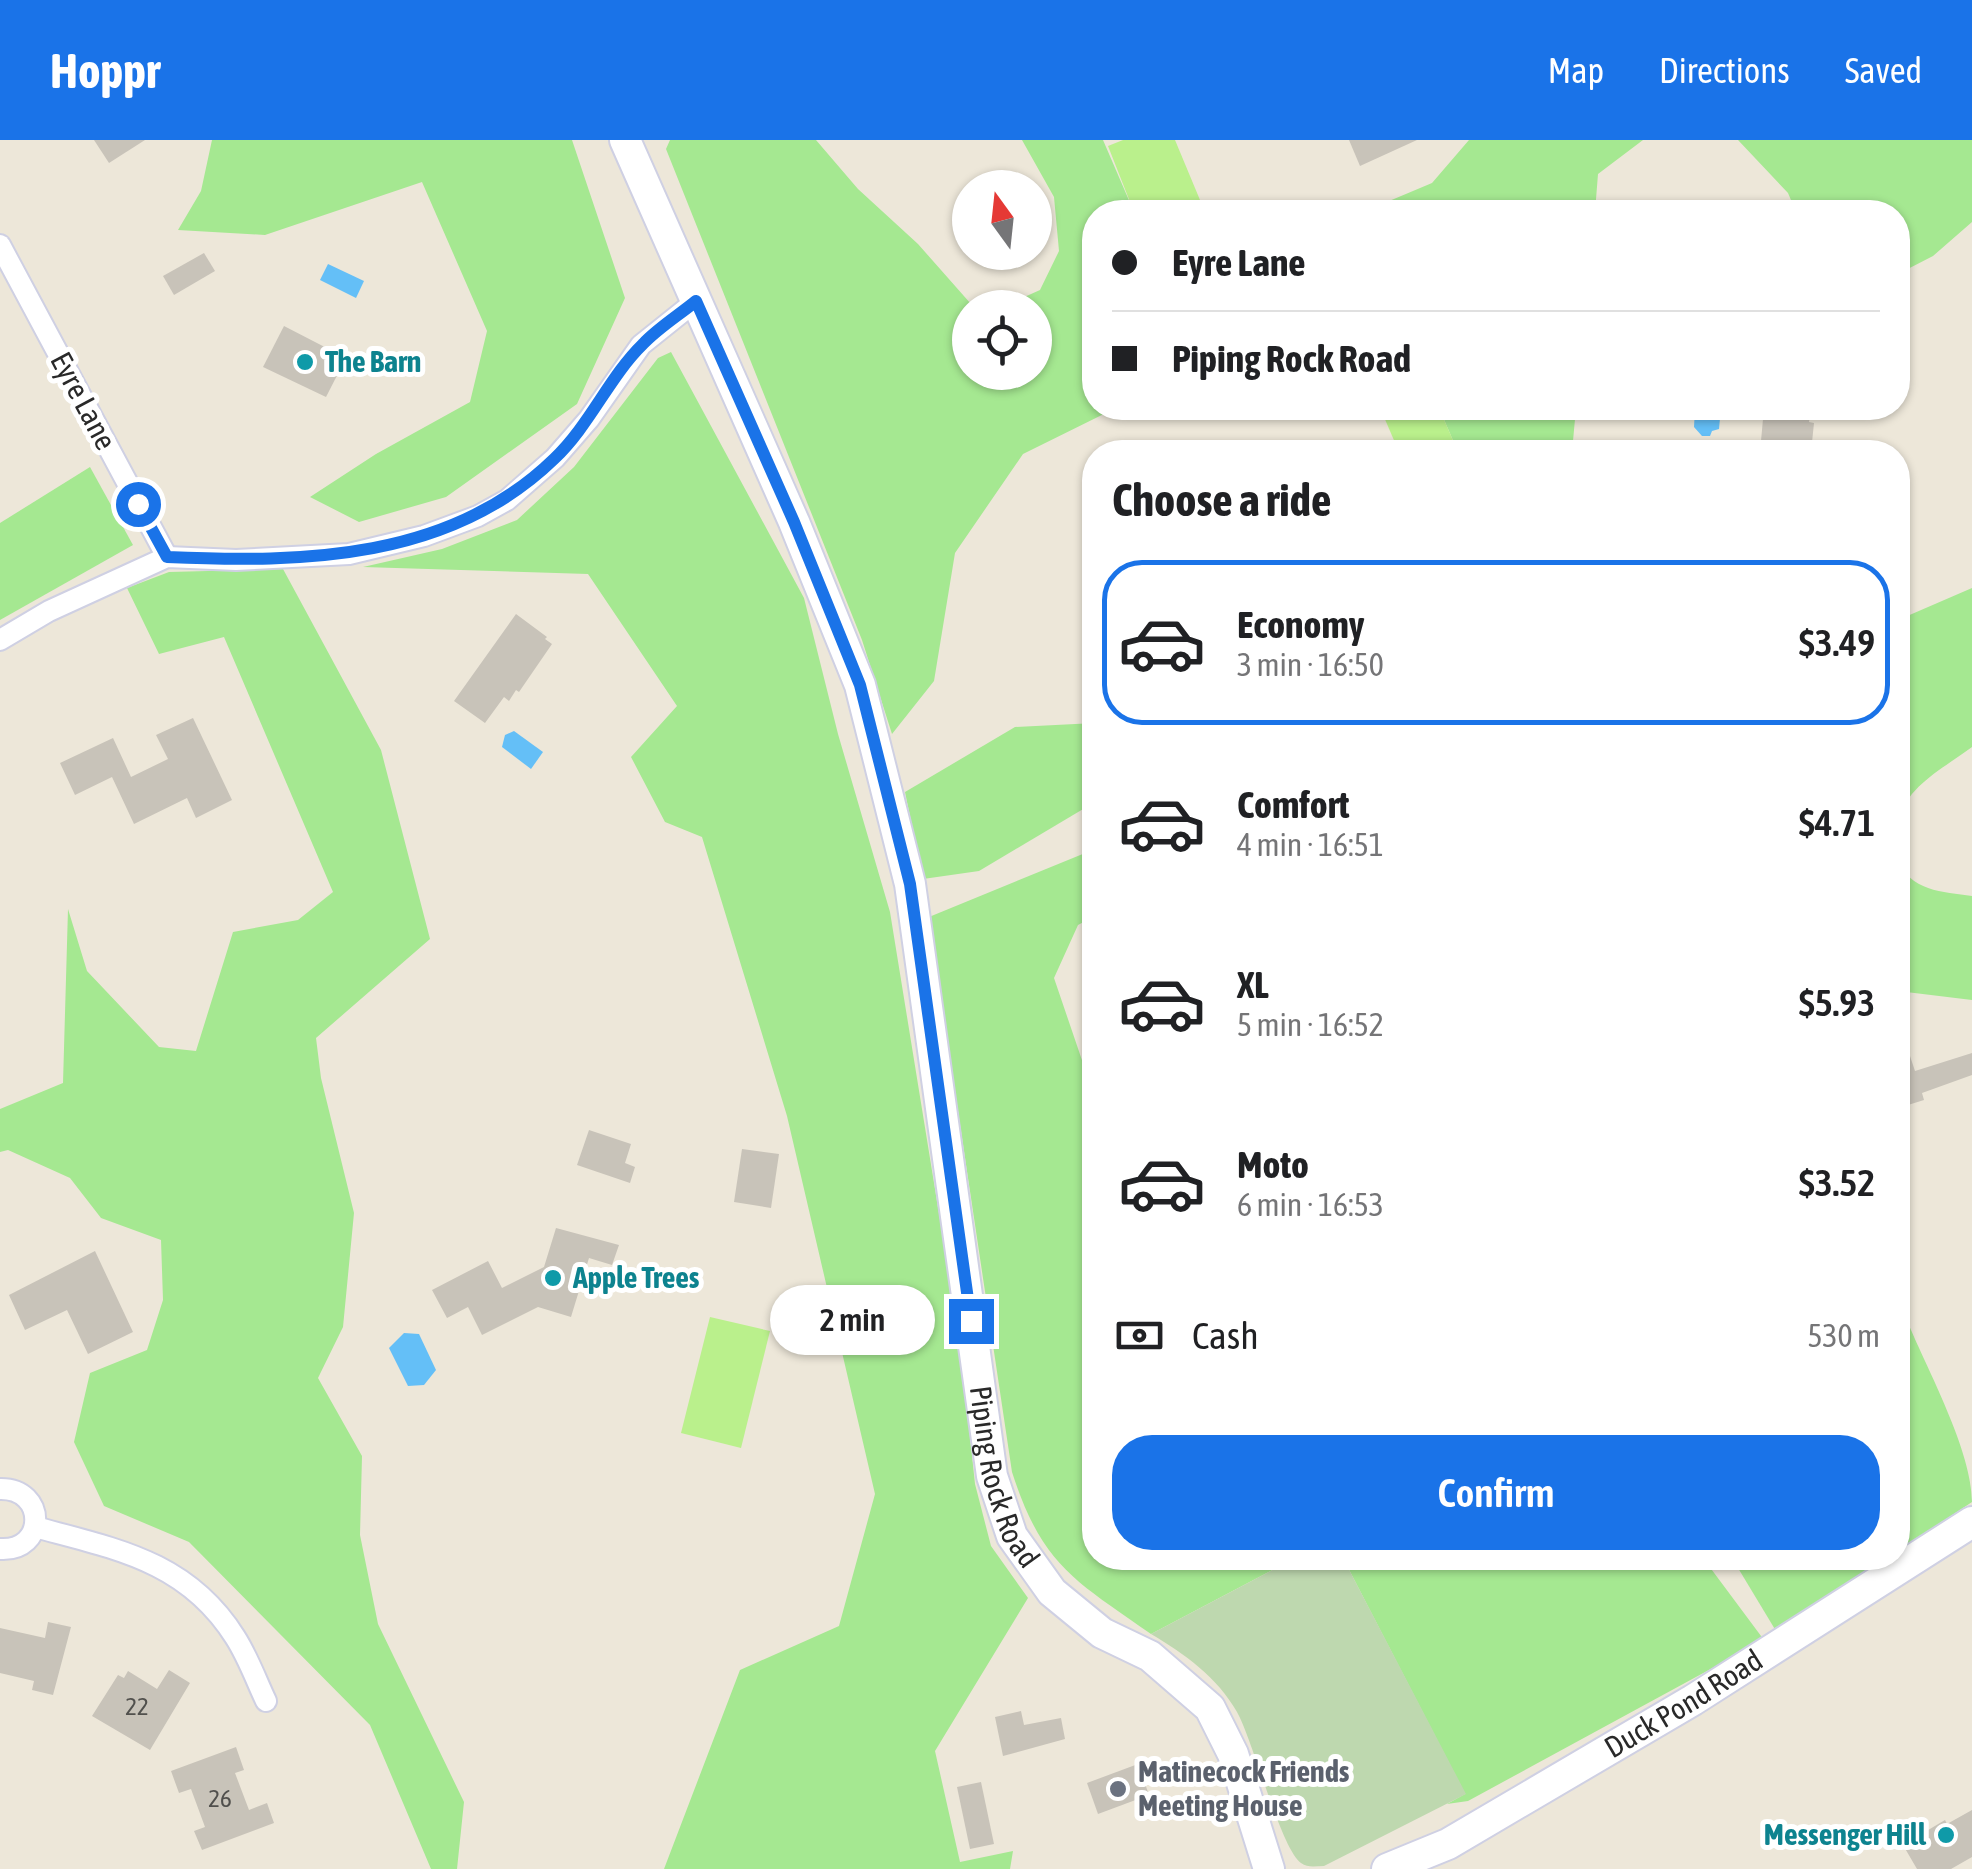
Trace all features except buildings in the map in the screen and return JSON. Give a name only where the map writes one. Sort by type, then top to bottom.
[{"type":"street","name":"Piping Rock Road","points":[[626,140],[794,522],[860,685],[910,884],[992,1476],[1012,1536],[1052,1592],[1102,1632],[1150,1656],[1210,1708],[1233,1754],[1269,1869]]},
{"type":"street","name":"Eyre Lane","points":[[0,245],[167,557]]},
{"type":"street","points":[[0,640],[64,604],[167,557],[236,560],[349,554],[424,536],[478,516],[507,500],[556,458],[642,345],[696,301]]},
{"type":"street","points":[[0,1490],[10,1489],[27,1498],[33,1506],[35,1527],[20,1546],[0,1549]]},
{"type":"street","name":"Duck Pond Road","points":[[1910,1561],[1972,1522]]},
{"type":"street","points":[[35,1527],[143,1557],[200,1594],[238,1641],[266,1701]]},
{"type":"street","name":"Duck Pond Road","points":[[1387,1869],[1448,1844],[1661,1719],[1896,1570]]},
{"type":"green space","points":[[212,140],[572,140],[625,298],[577,404],[446,497],[359,522],[310,497],[376,454],[470,402],[487,331],[422,182],[265,235],[178,230],[201,191]]},
{"type":"green space","points":[[670,140],[816,140],[858,189],[918,244],[959,290],[952,290],[952,390],[1052,390],[1052,290],[1040,290],[1059,251],[1052,170],[1039,170],[1022,140],[1103,140],[1129,200],[1082,200],[1082,420],[1092,420],[1023,454],[955,553],[934,681],[892,734],[862,640],[666,149]]},
{"type":"green space","points":[[1123,140],[1175,140],[1200,200],[1129,200],[1108,146]]},
{"type":"green space","points":[[1469,140],[1643,140],[1598,174],[1596,200],[1392,200],[1432,183]]},
{"type":"green space","points":[[1738,140],[1972,140],[1972,222],[1933,256],[1910,268],[1910,200],[1791,200]]},
{"type":"green space","points":[[671,352],[804,598],[838,734],[890,912],[960,1343],[975,1484],[991,1546],[1028,1598],[935,1751],[960,1862],[1013,1851],[1010,1869],[664,1869],[740,1670],[839,1626],[875,1494],[787,1116],[702,837],[665,822],[631,757],[677,706],[588,574],[363,567],[442,549],[517,520],[574,467],[658,358]]},
{"type":"green space","points":[[1385,420],[1444,420],[1453,440],[1394,440]]},
{"type":"green space","points":[[1444,420],[1575,420],[1573,440],[1453,440]]},
{"type":"green space","points":[[90,467],[133,545],[0,620],[0,523]]},
{"type":"green space","points":[[283,569],[381,750],[430,939],[316,1038],[321,1078],[354,1213],[343,1327],[318,1378],[362,1456],[360,1535],[378,1624],[464,1802],[457,1869],[431,1869],[370,1725],[189,1542],[104,1506],[74,1442],[90,1373],[147,1350],[163,1300],[161,1240],[101,1218],[70,1178],[8,1150],[0,1152],[0,1109],[63,1083],[68,909],[87,971],[159,1047],[196,1051],[233,932],[298,920],[333,892],[224,637],[159,654],[127,588],[169,572]]},
{"type":"green space","points":[[1972,588],[1972,747],[1910,797],[1910,615]]},
{"type":"green space","points":[[1082,724],[1082,810],[979,871],[923,879],[905,792],[1015,727]]},
{"type":"green space","points":[[1082,854],[1082,923],[1054,978],[1082,1060],[1082,1570],[1272,1570],[1151,1634],[1064,1568],[1036,1529],[1012,1472],[929,917]]},
{"type":"green space","points":[[1910,878],[1928,888],[1972,896],[1972,1000],[1910,992]]},
{"type":"green space","points":[[710,1317],[770,1331],[741,1448],[681,1433]]},
{"type":"green space","points":[[1910,1327],[1948,1411],[1965,1459],[1972,1502],[1910,1543]]},
{"type":"green space","points":[[1272,1570],[1349,1570],[1466,1794],[1324,1866],[1304,1865],[1285,1838],[1244,1727],[1229,1699],[1199,1667],[1151,1634]]},
{"type":"green space","points":[[1349,1570],[1712,1570],[1764,1640],[1468,1801],[1447,1804],[1465,1794]]},
{"type":"green space","points":[[1739,1570],[1869,1570],[1776,1631]]},
{"type":"water","points":[[328,264],[364,281],[356,298],[320,280]]},
{"type":"water","points":[[1694,420],[1720,420],[1719,429],[1710,436],[1702,436],[1694,427]]},
{"type":"water","points":[[514,731],[543,752],[531,769],[502,747],[505,735]]},
{"type":"water","points":[[404,1333],[419,1334],[436,1370],[424,1385],[408,1386],[389,1348]]},
{"type":"place","name":"The Barn","points":[[305,362]]},
{"type":"place","name":"Apple Trees","points":[[553,1278]]},
{"type":"place","name":"Matinecock Friends Meeting House","points":[[1118,1789]]},
{"type":"place","name":"Messenger Hill","points":[[1946,1835]]},
{"type":"route","points":[[138,504],[167,557],[236,560],[349,554],[424,536],[478,516],[507,500],[556,458],[642,345],[696,301],[794,522],[860,685],[910,884],[971,1321]]}]
